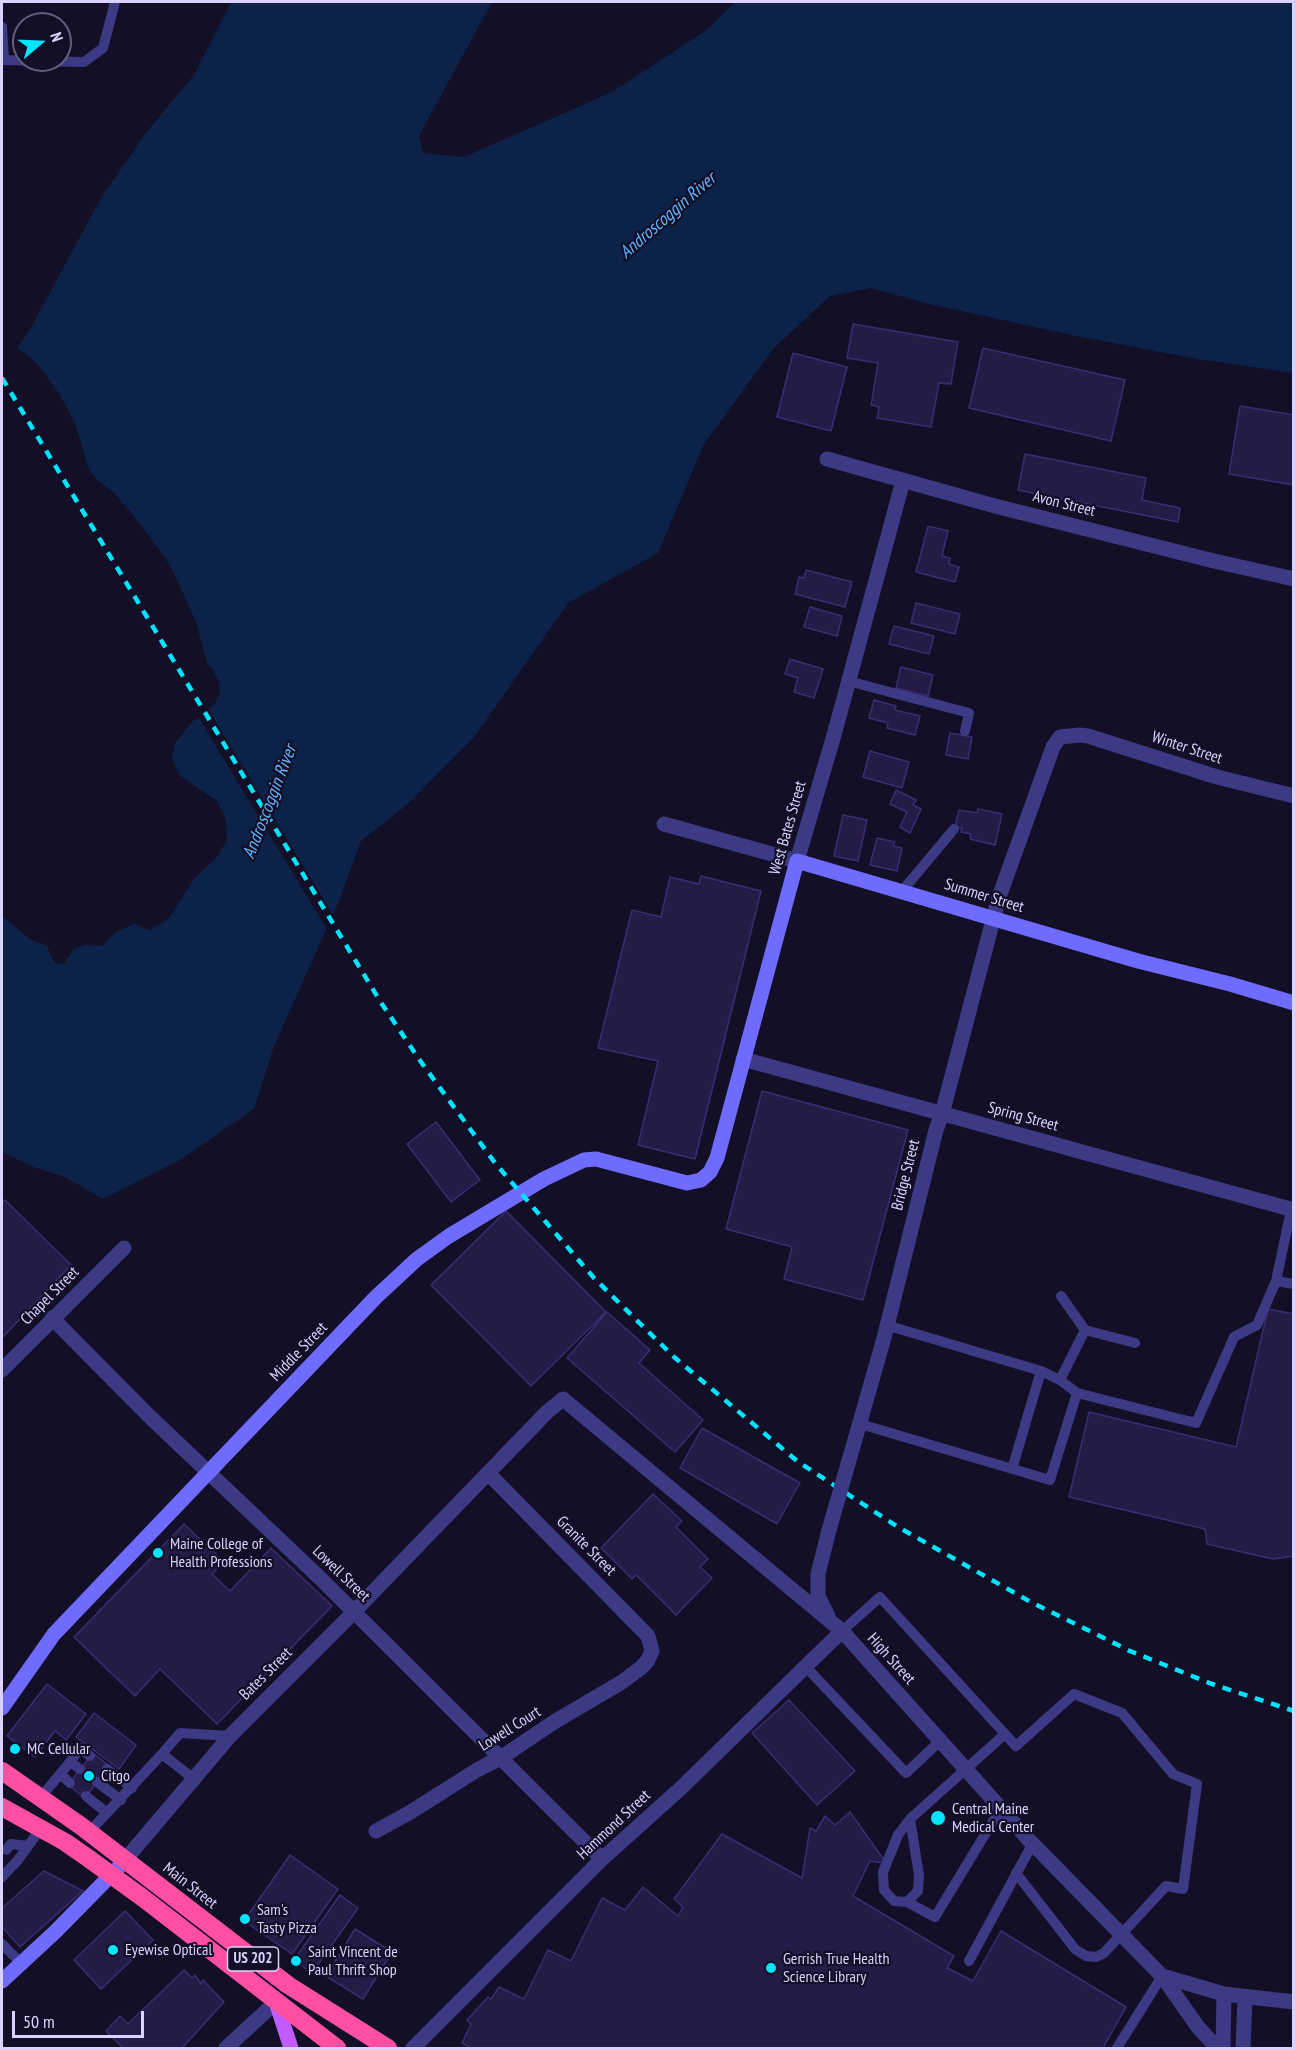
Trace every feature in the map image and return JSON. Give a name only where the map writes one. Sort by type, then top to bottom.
[{"type":"highway","name":"Main Street","points":[[2,1771],[89,1832],[288,1985],[378,2046]]},
{"type":"highway","name":"US 202","points":[[2,1807],[65,1842],[111,1875],[337,2049]]},
{"type":"main road","points":[[276,2002],[291,2049]]},
{"type":"street","name":"Avon Street","points":[[827,459],[903,481],[1293,579]]},
{"type":"street","name":"West Bates Street","points":[[701,1180],[710,1172],[717,1158],[903,481]]},
{"type":"street","name":"Winter Street","points":[[1069,736],[1088,736],[1218,777],[1293,796]]},
{"type":"street","name":"Bridge Street","points":[[842,1631],[827,1615],[818,1596],[818,1574],[829,1530],[860,1424],[993,919],[1053,747],[1060,737],[1069,736]]},
{"type":"street","name":"Summer Street","points":[[664,824],[903,890],[1138,961],[1230,984],[1293,1003]]},
{"type":"street","name":"Spring Street","points":[[743,1059],[1292,1210]]},
{"type":"street","name":"Middle Street","points":[[2,1707],[54,1634],[402,1271],[449,1236],[544,1179],[584,1160],[596,1159],[680,1182],[701,1180]]},
{"type":"street","name":"Chapel Street","points":[[2,1370],[124,1248]]},
{"type":"street","name":"Lowell Street","points":[[52,1318],[502,1757],[602,1859]]},
{"type":"street","name":"Bates Street","points":[[2,1981],[55,1932],[125,1860],[230,1736],[354,1612],[547,1412],[563,1399]]},
{"type":"street","name":"High Street","points":[[563,1399],[842,1631],[1033,1843],[1162,1976],[1198,2027],[1217,2049]]},
{"type":"street","name":"Granite Street","points":[[488,1473],[634,1621],[648,1636],[652,1647]]},
{"type":"street","name":"Hammond Street","points":[[413,2049],[602,1859],[680,1789],[842,1631]]},
{"type":"street","name":"Lowell Court","points":[[376,1832],[622,1682],[648,1660],[652,1647]]},
{"type":"street","name":"High Street","points":[[1162,1976],[1224,1995],[1293,2002]]},
{"type":"street","points":[[1223,2049],[1224,1995]]},
{"type":"street","points":[[1243,2049],[1245,1998]]},
{"type":"street","points":[[226,2049],[276,2002]]},
{"type":"lane","points":[[2,27],[3,60],[84,62],[102,48],[115,2]]},
{"type":"lane","points":[[848,681],[969,712],[966,731]]},
{"type":"lane","points":[[903,890],[954,829]]},
{"type":"lane","points":[[886,1324],[1041,1371],[1060,1380],[1077,1393],[1196,1423],[1234,1337],[1257,1325],[1276,1281],[1292,1210]]},
{"type":"lane","points":[[1276,1281],[1293,1284]]},
{"type":"lane","points":[[1061,1296],[1085,1330],[1135,1343]]},
{"type":"lane","points":[[1060,1380],[1085,1330]]},
{"type":"lane","points":[[1012,1469],[1041,1371]]},
{"type":"lane","points":[[860,1424],[1050,1480],[1077,1393]]},
{"type":"lane","points":[[842,1631],[880,1597],[1016,1746],[1074,1694],[1122,1713],[1173,1774],[1197,1784],[1183,1889],[1166,1886],[1104,1953],[1086,1956],[1075,1949],[1016,1874]]},
{"type":"lane","points":[[805,1666],[906,1773],[940,1741]]},
{"type":"lane","points":[[89,1832],[132,1788],[180,1733],[230,1736]]},
{"type":"lane","points":[[1001,1808],[935,1917],[908,1902],[894,1901],[884,1890],[883,1872],[898,1835],[910,1819],[1005,1734]]},
{"type":"lane","points":[[40,1797],[80,1748],[90,1756]]},
{"type":"lane","points":[[162,1754],[194,1779]]},
{"type":"lane","points":[[70,1762],[80,1769]]},
{"type":"lane","points":[[107,1769],[132,1788]]},
{"type":"lane","points":[[60,1774],[70,1783]]},
{"type":"lane","points":[[97,1782],[120,1800]]},
{"type":"lane","points":[[86,1796],[107,1813]]},
{"type":"lane","points":[[908,1902],[918,1891],[919,1875],[910,1819]]},
{"type":"lane","points":[[2,1877],[18,1860],[40,1828]]},
{"type":"lane","points":[[969,1961],[1033,1843]]},
{"type":"lane","points":[[6,1850],[11,1844],[28,1846]]},
{"type":"lane","points":[[2,1944],[21,1963]]},
{"type":"lane","points":[[1117,2049],[1162,1976]]},
{"type":"water","name":"Androscoggin River","points":[[231,2],[492,2],[419,136],[423,153],[464,157],[612,92],[708,29],[735,2],[1293,2],[1293,373],[1198,359],[1076,336],[925,303],[871,288],[830,296],[774,348],[704,444],[658,553],[568,603],[475,736],[408,804],[361,841],[339,901],[274,1046],[254,1109],[180,1160],[103,1199],[65,1177],[33,1167],[2,1152],[2,916],[30,939],[47,946],[54,963],[64,964],[74,949],[85,945],[102,946],[115,933],[135,923],[151,930],[169,918],[194,879],[217,857],[227,840],[226,820],[217,801],[179,775],[172,759],[175,743],[193,721],[214,705],[220,693],[219,682],[210,665],[208,666],[196,622],[164,556],[130,511],[113,492],[96,479],[88,467],[75,423],[60,395],[39,366],[17,348],[29,331],[101,198],[145,134],[194,75]]},
{"type":"pier","points":[[207,707],[335,918],[328,931],[197,715]]},
{"type":"building","points":[[853,324],[958,342],[951,384],[939,383],[931,427],[877,418],[879,407],[871,405],[878,363],[847,358]]},
{"type":"building","points":[[983,348],[1125,380],[1111,441],[969,408]]},
{"type":"building","points":[[793,353],[847,367],[831,431],[777,417]]},
{"type":"building","points":[[1240,406],[1294,415],[1294,485],[1229,474]]},
{"type":"building","points":[[1025,454],[1146,478],[1142,500],[1180,508],[1178,522],[1018,490]]},
{"type":"building","points":[[928,526],[948,531],[942,556],[950,558],[949,564],[959,567],[955,582],[916,572]]},
{"type":"building","points":[[806,570],[852,582],[845,607],[795,594],[799,577],[804,578]]},
{"type":"building","points":[[916,603],[960,614],[955,634],[911,623]]},
{"type":"building","points":[[810,607],[842,616],[837,636],[804,627]]},
{"type":"building","points":[[894,626],[934,636],[929,654],[889,644]]},
{"type":"building","points":[[790,659],[823,669],[814,698],[794,692],[798,678],[785,674]]},
{"type":"building","points":[[901,667],[933,675],[928,696],[896,688]]},
{"type":"building","points":[[874,700],[896,706],[895,710],[920,716],[915,735],[887,728],[888,723],[869,718]]},
{"type":"building","points":[[950,733],[972,737],[968,759],[946,755]]},
{"type":"building","points":[[870,751],[909,762],[902,788],[863,777]]},
{"type":"building","points":[[896,790],[916,800],[913,805],[921,809],[910,833],[900,827],[907,812],[890,804]]},
{"type":"building","points":[[978,809],[1002,814],[995,845],[970,839],[971,834],[961,832],[962,828],[955,826],[959,810],[977,813]]},
{"type":"building","points":[[843,815],[867,820],[858,861],[834,856]]},
{"type":"building","points":[[877,838],[895,842],[893,846],[902,848],[897,871],[870,865]]},
{"type":"building","points":[[701,876],[761,891],[695,1159],[638,1145],[658,1061],[598,1048],[632,910],[661,917],[670,877],[699,884]]},
{"type":"building","points":[[762,1091],[908,1130],[863,1300],[784,1279],[792,1247],[726,1229]]},
{"type":"building","points":[[436,1122],[480,1180],[451,1202],[407,1144]]},
{"type":"building","points":[[5,1200],[71,1265],[2,1338],[2,1203]]},
{"type":"building","points":[[506,1211],[606,1312],[531,1386],[431,1285]]},
{"type":"building","points":[[1268,1309],[1294,1314],[1294,1556],[1273,1559],[1207,1544],[1205,1529],[1069,1497],[1089,1412],[1236,1447]]},
{"type":"building","points":[[607,1312],[650,1350],[639,1363],[703,1420],[675,1452],[567,1358]]},
{"type":"building","points":[[702,1428],[800,1483],[777,1524],[680,1468]]},
{"type":"building","points":[[653,1494],[682,1521],[676,1527],[708,1559],[700,1567],[712,1578],[676,1615],[636,1575],[632,1579],[601,1548]]},
{"type":"building","points":[[184,1524],[224,1562],[212,1574],[230,1591],[271,1548],[332,1606],[217,1724],[160,1669],[135,1696],[74,1637]]},
{"type":"building","points":[[47,1684],[86,1714],[66,1740],[55,1731],[35,1757],[7,1736]]},
{"type":"building","points":[[789,1700],[855,1771],[817,1805],[752,1733]]},
{"type":"building","points":[[94,1713],[136,1745],[119,1769],[76,1737]]},
{"type":"building","name":"Citgo","points":[[93,1753],[109,1766],[85,1798],[68,1785]]},
{"type":"building","points":[[850,1812],[884,1860],[884,1863],[870,1861],[853,1896],[954,1956],[947,1968],[973,1981],[1001,1931],[1126,2007],[1103,2048],[471,2048],[462,2043],[471,2024],[467,2020],[488,1997],[491,1999],[499,1987],[524,1999],[548,1950],[571,1961],[602,1898],[625,1910],[643,1887],[678,1916],[683,1907],[674,1899],[722,1834],[802,1878],[810,1828],[816,1831],[825,1816],[835,1825]]},
{"type":"building","points":[[290,1855],[338,1889],[292,1954],[244,1921]]},
{"type":"building","points":[[44,1871],[83,1891],[20,1947],[2,1927],[2,1908]]},
{"type":"building","points":[[340,1895],[358,1908],[312,1973],[294,1960]]},
{"type":"building","name":"Eyewise Optical","points":[[125,1911],[153,1940],[101,1989],[74,1960]]},
{"type":"building","points":[[355,1929],[392,1952],[363,1999],[326,1976]]},
{"type":"building","points":[[184,1970],[192,1978],[195,1975],[201,1984],[203,1980],[224,2002],[182,2048],[123,2048],[106,2031],[120,2016],[128,2024]]},
{"type":"railway","points":[[2,378],[380,1001],[421,1062],[495,1163],[594,1278],[674,1357],[797,1461],[898,1527],[1029,1601],[1130,1651],[1212,1684],[1294,1711]]},
{"type":"place","name":"Maine College of Health Professions","points":[[158,1553]]},
{"type":"place","name":"MC Cellular","points":[[15,1749]]},
{"type":"place","name":"Citgo","points":[[89,1776]]},
{"type":"place","name":"Central Maine Medical Center","points":[[938,1818]]},
{"type":"place","name":"Sam's Tasty Pizza","points":[[245,1919]]},
{"type":"place","name":"Eyewise Optical","points":[[113,1950]]},
{"type":"place","name":"Saint Vincent de Paul Thrift Shop","points":[[296,1961]]},
{"type":"place","name":"Gerrish True Health Science Library","points":[[771,1968]]}]
